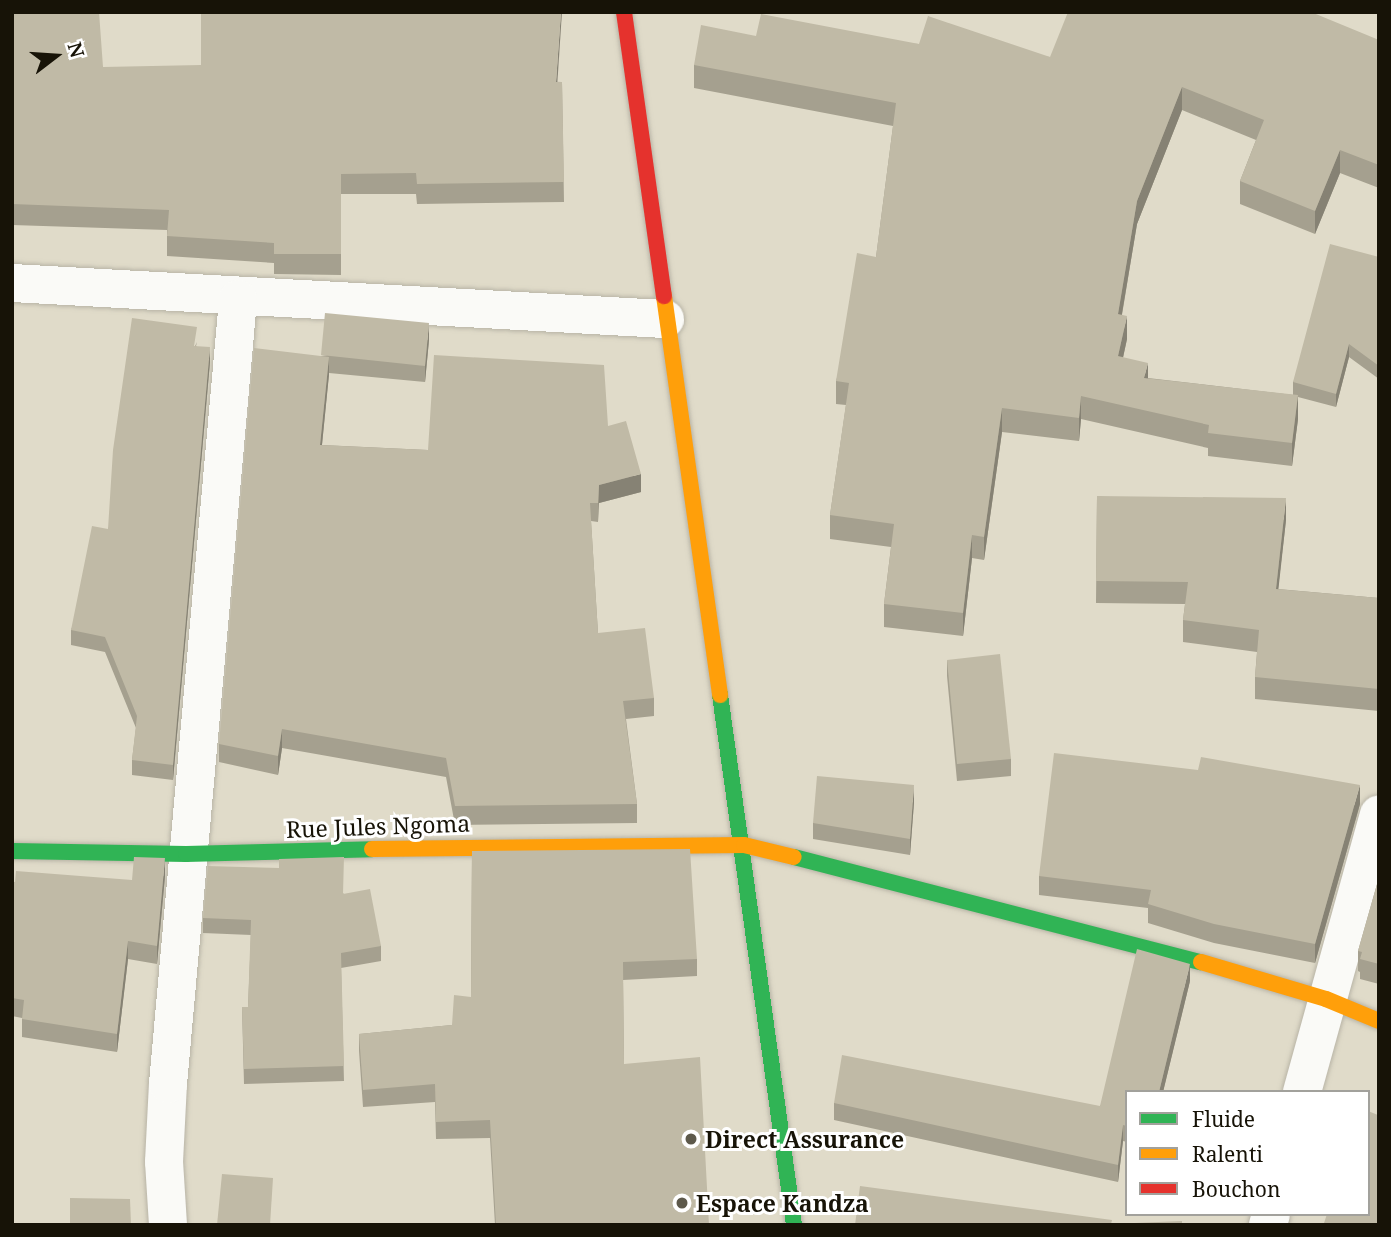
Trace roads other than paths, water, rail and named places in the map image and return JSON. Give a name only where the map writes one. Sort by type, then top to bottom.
[{"type":"main road","points":[[624,12],[665,319],[744,845],[794,1225]]},
{"type":"main road","name":"Rue Jules Ngoma","points":[[12,851],[186,854],[556,844],[744,845],[1128,940],[1326,999],[1379,1021]]},
{"type":"street","points":[[12,283],[238,299],[665,319]]},
{"type":"street","points":[[168,1225],[164,1161],[168,1084],[186,854],[238,299]]},
{"type":"street","points":[[1303,1090],[1379,814]]},
{"type":"place","name":"Direct Assurance","points":[[691,1139]]},
{"type":"place","name":"Espace Kandza","points":[[682,1203]]}]
